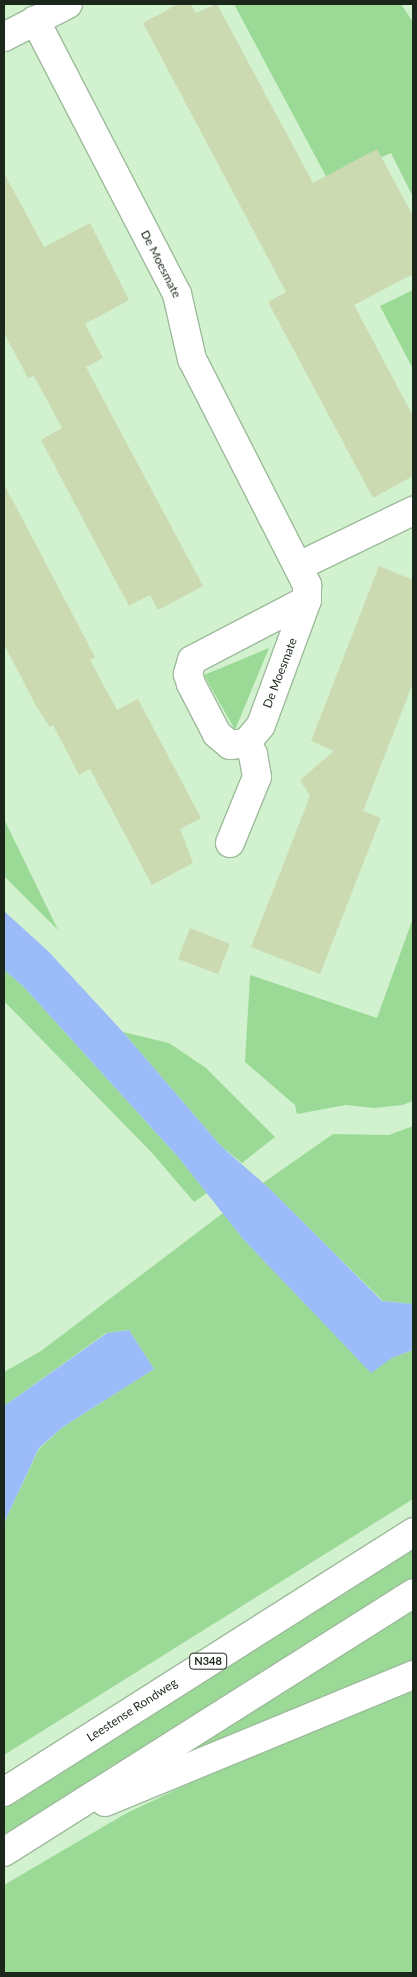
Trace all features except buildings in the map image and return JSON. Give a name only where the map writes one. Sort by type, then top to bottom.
[{"type":"street","points":[[4,37],[68,4]]},
{"type":"street","name":"De Moesmate","points":[[35,20],[177,294],[192,359],[307,584],[307,600],[261,724],[246,743]]},
{"type":"street","points":[[298,566],[413,511]]},
{"type":"street","points":[[230,843],[257,777],[253,754],[246,743],[238,747],[230,745],[217,734],[191,684],[188,674],[192,660],[307,600]]},
{"type":"street","name":"Leestense Rondweg","points":[[4,1792],[413,1532]]},
{"type":"street","points":[[4,1852],[413,1593]]},
{"type":"street","points":[[50,1823],[172,1777],[413,1675]]},
{"type":"green space","points":[[234,4],[401,4],[413,22],[413,197],[391,153],[328,180]]},
{"type":"green space","points":[[413,290],[413,369],[380,306]]},
{"type":"green space","points":[[269,648],[235,730],[204,675]]},
{"type":"green space","points":[[4,819],[58,930],[4,876]]},
{"type":"green space","points":[[413,918],[413,1101],[402,1105],[374,1108],[346,1105],[297,1114],[295,1105],[245,1062],[250,975],[377,1018]]},
{"type":"green space","points":[[4,970],[23,986],[179,1158],[207,1193],[194,1202],[153,1154],[4,1001]]},
{"type":"green space","points":[[123,1032],[169,1043],[206,1068],[275,1137],[242,1163],[221,1146]]},
{"type":"green space","points":[[413,1126],[413,1304],[383,1301],[263,1183],[333,1134],[389,1135]]},
{"type":"green space","points":[[223,1213],[243,1239],[371,1372],[392,1358],[413,1350],[413,1499],[4,1755],[4,1523],[39,1449],[63,1427],[154,1369],[129,1330],[106,1333],[4,1406],[4,1372],[41,1351]]},
{"type":"green space","points":[[413,1547],[413,1577],[4,1836],[4,1806]]},
{"type":"green space","points":[[413,1605],[413,1663],[126,1791]]},
{"type":"green space","points":[[413,1687],[413,1973],[4,1973],[4,1885],[125,1814],[219,1769]]},
{"type":"water","points":[[4,911],[49,952],[123,1032],[221,1146],[270,1189],[382,1301],[413,1304],[413,1350],[392,1358],[371,1373],[243,1239],[179,1158],[23,986],[4,970]]},
{"type":"water","points":[[129,1330],[154,1369],[63,1427],[39,1448],[4,1523],[4,1406],[107,1333]]}]
